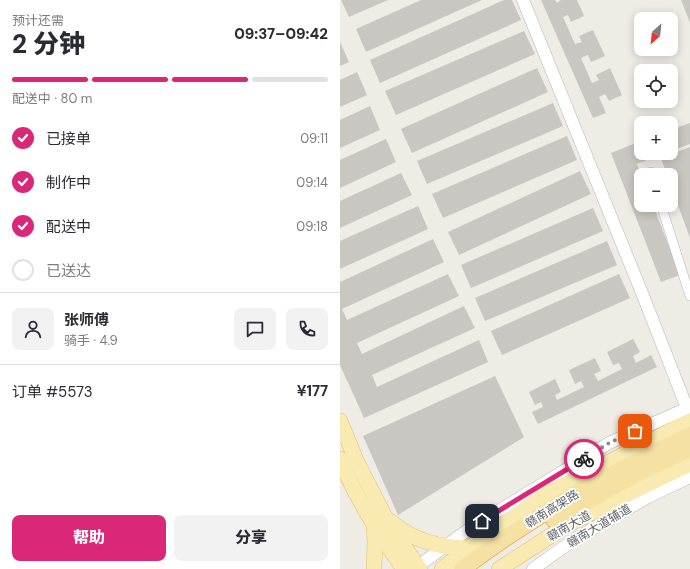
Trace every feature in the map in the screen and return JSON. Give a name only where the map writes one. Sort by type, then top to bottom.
[{"type":"highway","name":"赣南高架路","points":[[462,569],[504,539],[579,492],[690,435]]},
{"type":"highway","name":"赣南高架路","points":[[480,569],[514,544],[568,512],[640,472],[690,449]]},
{"type":"main road","points":[[442,569],[469,548],[548,493],[619,457],[689,414]]},
{"type":"main road","points":[[340,421],[379,520],[375,542],[374,569]]},
{"type":"main road","points":[[340,459],[354,489],[379,520],[389,525],[414,568]]},
{"type":"main road","name":"赣南大道","points":[[499,569],[569,524],[645,492],[690,464]]},
{"type":"main road","points":[[379,520],[432,544],[469,548]]},
{"type":"street","points":[[414,568],[469,528],[609,443],[689,414],[523,0]]},
{"type":"street","points":[[663,212],[690,296]]},
{"type":"street","name":"赣南大道辅道","points":[[533,569],[645,492],[690,477]]},
{"type":"building","points":[[341,0],[388,0],[349,17]]},
{"type":"building","points":[[421,0],[482,0],[366,52],[356,29]]},
{"type":"building","points":[[504,0],[512,0],[521,20],[380,83],[370,60]]},
{"type":"building","points":[[541,0],[555,0],[557,3],[561,0],[577,0],[584,16],[571,22],[568,15],[563,17],[575,44],[582,42],[579,36],[593,30],[605,56],[591,62],[588,55],[581,58],[592,83],[599,80],[596,75],[610,68],[622,95],[609,101],[605,94],[599,97],[606,113],[593,118]]},
{"type":"building","points":[[681,0],[690,0],[690,23]]},
{"type":"building","points":[[524,31],[535,54],[396,115],[385,91]]},
{"type":"building","points":[[340,42],[349,62],[340,66]]},
{"type":"building","points":[[537,68],[548,92],[412,153],[401,129]]},
{"type":"building","points":[[357,72],[367,95],[340,107],[340,80]]},
{"type":"building","points":[[553,103],[563,126],[427,184],[417,161]]},
{"type":"building","points":[[370,106],[380,130],[340,148],[340,120]]},
{"type":"building","points":[[690,123],[690,144],[678,148],[678,127]]},
{"type":"building","points":[[567,136],[577,160],[443,218],[432,194]]},
{"type":"building","points":[[386,139],[396,162],[340,188],[340,160]]},
{"type":"building","points":[[634,144],[634,160],[647,160],[637,164],[638,168],[634,168],[634,212],[656,212],[680,275],[661,282],[611,153]]},
{"type":"building","points":[[690,147],[690,238],[678,205],[678,168],[665,168],[662,160],[678,160],[678,152]]},
{"type":"building","points":[[580,171],[591,194],[459,255],[448,232]]},
{"type":"building","points":[[401,173],[412,195],[340,228],[340,201]]},
{"type":"building","points":[[418,206],[428,229],[340,269],[340,241]]},
{"type":"building","points":[[593,208],[603,231],[471,288],[461,265]]},
{"type":"building","points":[[433,239],[444,262],[342,309],[347,320],[448,274],[459,296],[357,343],[362,354],[464,306],[475,328],[372,375],[377,387],[479,340],[488,362],[364,418],[340,365],[340,282]]},
{"type":"building","points":[[607,241],[617,265],[485,321],[475,298]]},
{"type":"building","points":[[619,274],[630,298],[502,355],[491,331]]},
{"type":"building","points":[[633,339],[640,352],[633,356],[636,363],[651,355],[657,367],[538,424],[532,412],[543,407],[541,402],[535,405],[529,392],[555,379],[561,392],[555,395],[557,400],[584,387],[581,381],[575,384],[569,370],[595,358],[601,371],[594,374],[598,381],[622,369],[619,363],[613,365],[607,352]]},
{"type":"building","points":[[495,376],[524,437],[398,515],[363,436]]},
{"type":"way so far","points":[[584,459],[609,443],[635,431]]},
{"type":"route","points":[[482,521],[584,459]]}]
